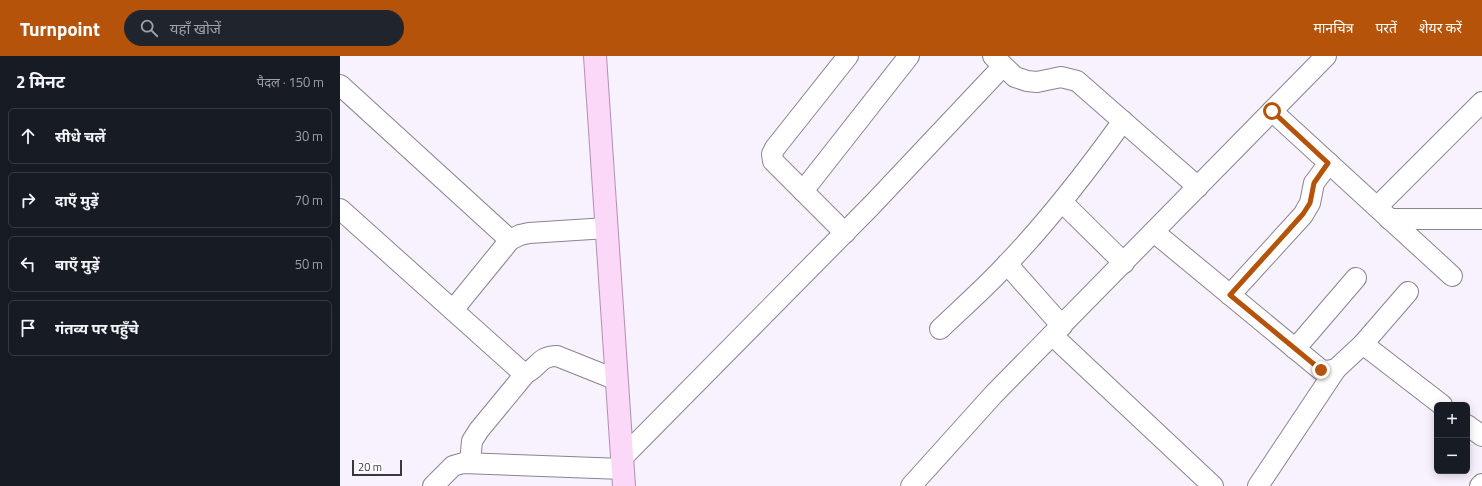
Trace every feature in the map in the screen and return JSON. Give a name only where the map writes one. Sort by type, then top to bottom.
[{"type":"main road","points":[[595,56],[623,471]]},
{"type":"street","points":[[845,233],[773,161],[772,154],[775,148],[848,56]]},
{"type":"street","points":[[803,191],[909,56]]},
{"type":"street","points":[[911,486],[993,395],[1326,56]]},
{"type":"street","points":[[433,486],[453,466],[463,463],[623,471],[845,233],[998,61],[1015,76],[1027,81],[1037,82],[1061,76],[1077,81],[1198,187]]},
{"type":"street","points":[[340,85],[510,240]]},
{"type":"street","points":[[1383,213],[1482,102]]},
{"type":"street","points":[[1272,111],[1452,276]]},
{"type":"street","points":[[940,329],[1007,264],[1062,202],[1094,162],[1123,121]]},
{"type":"street","points":[[1230,295],[1303,214],[1310,203],[1314,183],[1328,163]]},
{"type":"street","points":[[1062,202],[1124,263]]},
{"type":"street","points":[[340,209],[522,372],[526,373]]},
{"type":"street","points":[[1383,213],[1482,218]]},
{"type":"street","points":[[452,310],[510,240],[520,235],[529,233],[607,228]]},
{"type":"street","points":[[1154,232],[1321,370],[1328,371],[1336,369]]},
{"type":"street","points":[[1007,264],[1057,330],[1213,486]]},
{"type":"street","points":[[1295,349],[1356,278]]},
{"type":"street","points":[[1258,486],[1336,369],[1363,344],[1408,292]]},
{"type":"street","points":[[1363,344],[1438,402]]},
{"type":"street","points":[[470,463],[472,441],[479,430],[526,373],[543,359],[550,356],[557,356],[617,380]]},
{"type":"street","points":[[1470,427],[1482,436]]},
{"type":"route","points":[[1272,111],[1328,163],[1314,183],[1310,203],[1303,214],[1230,295],[1321,370]]}]
